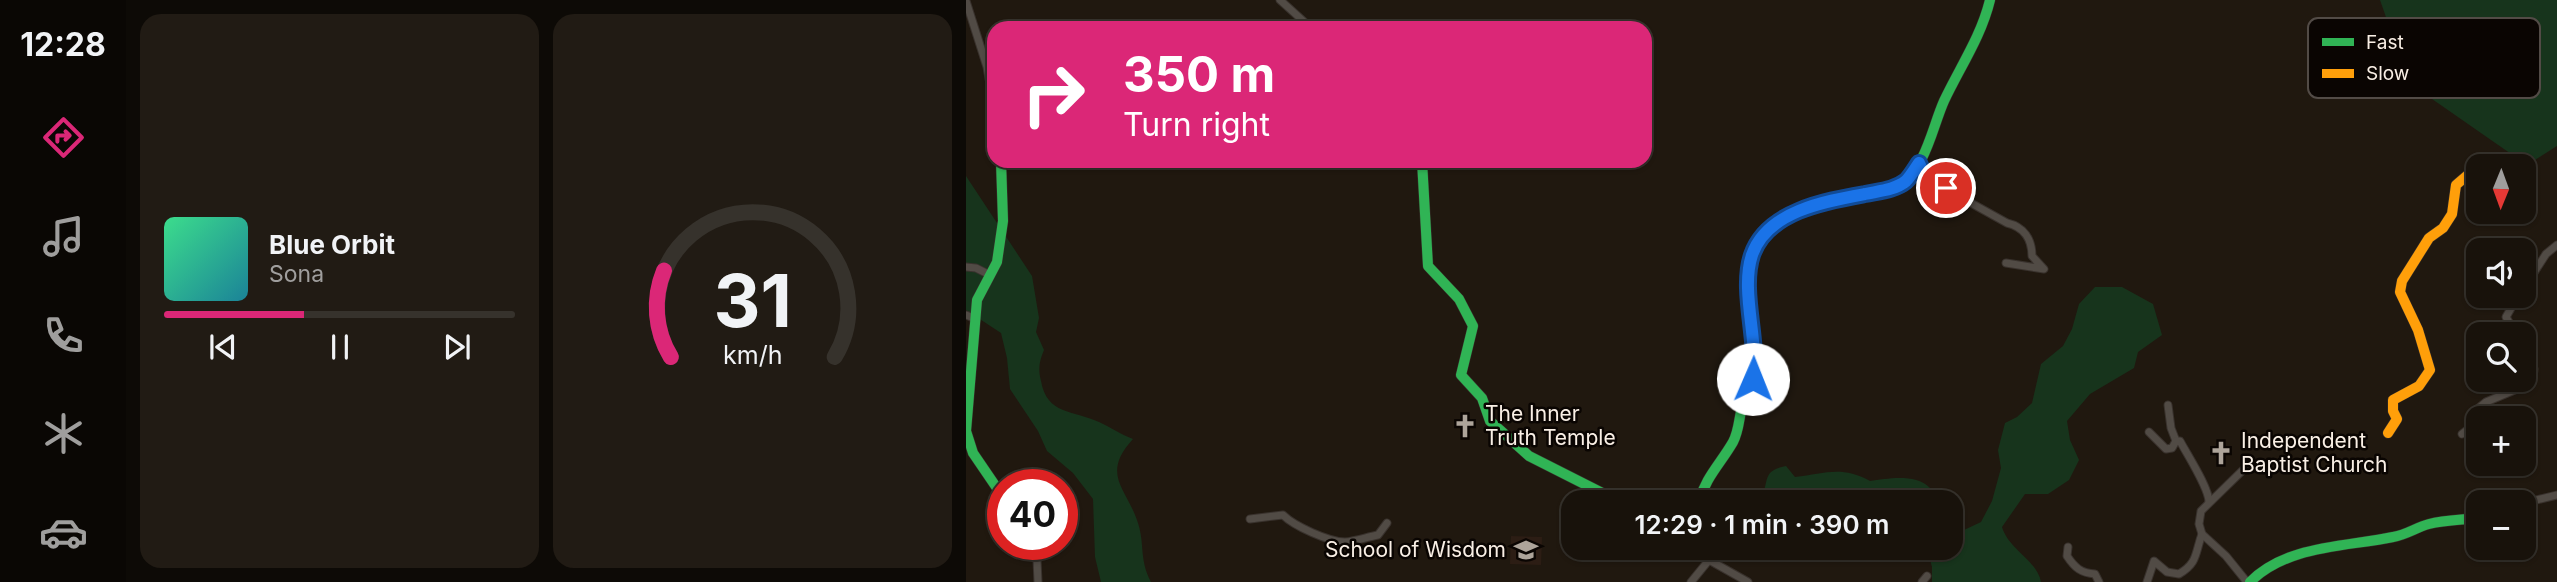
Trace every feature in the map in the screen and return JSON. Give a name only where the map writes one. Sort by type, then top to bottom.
[{"type":"street","points":[[1280,0],[1303,21]]},
{"type":"street","points":[[1704,490],[1711,473],[1738,432],[1742,406],[1753,379],[1755,366],[1749,320],[1749,283],[1751,258],[1756,247],[1776,223],[1830,201],[1894,188],[1907,180],[1919,163],[1942,105],[1970,57],[1987,15],[1990,0]]},
{"type":"street","points":[[966,1],[987,67]]},
{"type":"street","points":[[1919,163],[1926,178],[2007,223],[2019,226],[2032,244],[2032,257],[2044,269],[2006,263]]},
{"type":"street","points":[[987,474],[973,453],[967,431],[971,317],[997,262],[1003,221],[1001,168]]},
{"type":"street","points":[[1422,168],[1428,266],[1459,299],[1473,326],[1461,375],[1482,398],[1490,421],[1529,456],[1596,490]]},
{"type":"street","points":[[2388,433],[2397,419],[2393,411],[2393,400],[2401,393],[2418,389],[2427,380],[2430,370],[2418,330],[2400,292],[2402,281],[2429,238],[2443,228],[2452,214],[2456,185],[2466,176]]},
{"type":"street","points":[[2536,269],[2546,254],[2557,245]]},
{"type":"street","points":[[966,267],[976,268],[990,275]]},
{"type":"street","points":[[2462,434],[2472,426],[2475,411],[2486,402],[2510,392]]},
{"type":"street","points":[[2168,405],[2176,441],[2180,441],[2199,479],[2209,492],[2208,502]]},
{"type":"street","points":[[2149,432],[2166,449],[2172,448],[2176,441]]},
{"type":"street","points":[[2179,575],[2194,562],[2202,534],[2199,517],[2201,511],[2244,469]]},
{"type":"street","points":[[2536,500],[2557,495]]},
{"type":"street","points":[[1250,519],[1283,515],[1290,522],[1310,531],[1343,542],[1378,536],[1387,523]]},
{"type":"street","points":[[2202,534],[2249,582],[2263,569],[2284,559],[2353,542],[2395,537],[2428,524],[2466,519]]},
{"type":"street","points":[[2068,547],[2067,556],[2078,570],[2095,574],[2099,582]]},
{"type":"street","points":[[1037,560],[1038,582]]},
{"type":"street","points":[[1691,582],[1707,560]]},
{"type":"street","points":[[1710,560],[1748,582]]},
{"type":"street","points":[[2147,582],[2154,561],[2167,572],[2179,575],[2187,582]]},
{"type":"shaded area","name":"School of Wisdom","points":[[1511,536],[1542,537],[1541,565],[1510,564]]},
{"type":"green space","points":[[2380,0],[2557,0],[2557,146],[2536,159],[2536,154],[2511,154],[2431,98],[2540,98],[2540,18],[2386,18]]},
{"type":"green space","points":[[966,176],[1032,276],[1039,318],[1036,332],[1044,350],[1040,373],[1044,392],[1049,400],[1062,410],[1099,422],[1133,439],[1118,462],[1117,472],[1138,523],[1145,566],[1151,582],[1101,582],[1095,557],[1093,499],[1078,480],[1078,469],[1068,469],[1047,451],[1038,431],[1010,389],[1001,333],[966,310]]},
{"type":"green space","points":[[2095,287],[2122,287],[2153,304],[2162,335],[2138,352],[2134,368],[2090,394],[2067,421],[2070,440],[2079,460],[2069,480],[2048,494],[2025,494],[2002,527],[2010,542],[2034,567],[2041,582],[1932,582],[1930,560],[1963,560],[1963,529],[1981,522],[1992,501],[2001,468],[1998,450],[2005,423],[2017,417],[2032,403],[2041,364],[2063,346],[2072,329],[2079,304]]},
{"type":"green space","points":[[1786,466],[1795,477],[1841,472],[1870,481],[1901,478],[1917,480],[1932,490],[1765,490],[1769,474]]},
{"type":"traffic: fast","points":[[1703,490],[1735,438],[1742,407],[1752,382],[1755,351],[1747,289],[1751,260],[1757,246],[1778,224],[1804,209],[1887,190],[1909,177],[1922,158],[1944,101],[1981,27],[1990,0]]},
{"type":"traffic: fast","points":[[966,431],[977,300],[997,262],[1003,221],[1001,168]]},
{"type":"traffic: fast","points":[[1422,168],[1428,266],[1459,299],[1473,326],[1461,375],[1482,398],[1490,421],[1529,456],[1596,490]]},
{"type":"traffic: fast","points":[[966,431],[973,453],[987,474]]},
{"type":"traffic: fast","points":[[2250,582],[2265,570],[2299,554],[2398,536],[2425,525],[2466,519]]},
{"type":"traffic: slow","points":[[2388,433],[2397,419],[2393,411],[2393,400],[2419,386],[2430,370],[2418,330],[2400,292],[2402,281],[2429,238],[2443,228],[2452,214],[2456,185],[2466,176]]},
{"type":"place","name":"The Inner Truth Temple","points":[[1465,426]]},
{"type":"place","name":"Independent Baptist Church","points":[[2221,453]]},
{"type":"place","name":"School of Wisdom","points":[[1526,550]]},
{"type":"route","points":[[1753,379],[1754,348],[1749,320],[1751,258],[1756,247],[1776,223],[1830,201],[1894,188],[1907,180],[1919,163],[1926,178],[1946,188]]}]
